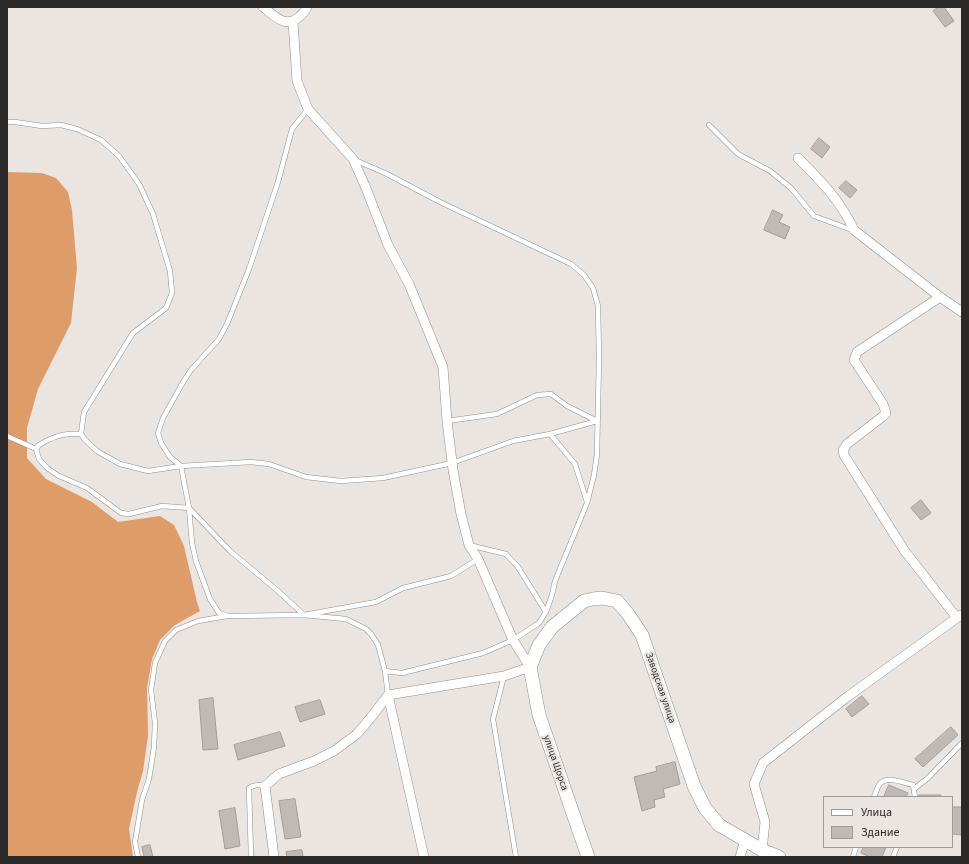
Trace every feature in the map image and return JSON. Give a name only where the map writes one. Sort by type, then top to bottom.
[{"type":"street","points":[[263,7],[286,23],[293,22],[305,12],[307,7]]},
{"type":"street","points":[[274,857],[265,786],[279,774],[314,761],[334,751],[357,734],[388,695],[504,676],[530,667],[513,640],[478,558],[469,545],[461,514],[452,463],[443,367],[409,284],[388,245],[353,159],[308,109],[298,81],[293,22]]},
{"type":"street","points":[[798,158],[837,200],[847,214],[854,230],[940,297],[962,312]]},
{"type":"street","points":[[762,850],[765,822],[754,784],[763,763],[847,697],[960,616],[904,550],[844,455],[843,450],[847,444],[886,413],[883,404],[854,360],[857,352],[940,297]]},
{"type":"street","name":"Заводская улица","points":[[530,667],[539,645],[552,627],[584,601],[593,598],[602,598],[617,601],[642,635],[694,786],[705,808],[719,825],[762,850],[779,857]]},
{"type":"street","name":"улица Щорса","points":[[530,667],[539,715],[588,857]]},
{"type":"street","points":[[388,695],[424,857]]},
{"type":"street","points":[[740,857],[745,840]]},
{"type":"lane","points":[[228,616],[220,613],[210,599],[202,580],[192,543],[190,508],[181,466],[170,457],[161,443],[158,433],[163,418],[182,384],[191,370],[219,339],[227,324],[249,268],[278,182],[292,129],[308,109]]},
{"type":"lane","points":[[7,122],[42,126],[61,125],[77,129],[101,140],[119,156],[139,184],[153,214],[170,271],[172,293],[166,308],[133,333],[84,412],[81,434]]},
{"type":"lane","points":[[709,125],[738,154],[770,171],[791,188],[814,216],[854,230]]},
{"type":"lane","points":[[353,159],[387,174],[440,202],[571,264],[584,275],[593,288],[598,306],[599,358],[597,454],[594,475],[587,503],[555,581],[546,612],[539,623],[513,640],[483,653],[402,673],[385,671]]},
{"type":"lane","points":[[447,421],[496,414],[537,395],[551,394],[567,406],[597,421]]},
{"type":"lane","points":[[36,449],[38,446],[56,436],[69,433],[81,434],[97,451],[120,464],[148,471],[181,466],[251,462],[269,464],[306,477],[342,481],[383,478],[452,463],[513,441],[550,434],[597,421]]},
{"type":"lane","points":[[550,434],[575,464],[587,503]]},
{"type":"lane","points":[[7,436],[36,449],[39,459],[47,468],[59,476],[87,488],[121,513],[129,514],[162,506],[190,508],[230,551],[304,615]]},
{"type":"lane","points":[[469,545],[506,554],[518,567],[546,612]]},
{"type":"lane","points":[[304,615],[376,602],[403,588],[451,576],[478,558]]},
{"type":"lane","points":[[138,857],[135,842],[142,800],[149,779],[154,747],[155,723],[151,690],[155,663],[164,641],[176,630],[198,621],[228,616],[304,615],[346,619],[366,629],[378,645],[385,671],[388,695]]},
{"type":"lane","points":[[504,676],[493,719],[516,857]]},
{"type":"lane","points":[[914,788],[928,778],[962,743]]},
{"type":"lane","points":[[874,796],[880,783],[884,780],[890,779],[913,785],[916,796]]},
{"type":"lane","points":[[251,857],[249,788],[257,785],[265,786]]},
{"type":"shaded area","points":[[7,172],[42,173],[56,178],[68,192],[72,210],[77,268],[71,323],[38,389],[27,428],[27,458],[46,479],[92,502],[118,522],[160,516],[174,525],[184,546],[200,611],[175,625],[160,640],[152,659],[147,688],[148,736],[143,771],[129,829],[133,857],[7,857]]},
{"type":"building","points":[[939,7],[944,7],[954,21],[945,27],[933,11]]},
{"type":"building","points":[[819,138],[830,147],[822,158],[811,149]]},
{"type":"building","points":[[846,181],[857,190],[850,198],[839,188]]},
{"type":"building","points":[[773,210],[783,215],[779,222],[790,227],[785,239],[764,230]]},
{"type":"building","points":[[921,500],[931,513],[921,520],[911,508]]},
{"type":"building","points":[[862,696],[869,704],[852,717],[846,709]]},
{"type":"building","points":[[213,698],[218,749],[203,750],[199,700]]},
{"type":"building","points":[[320,700],[325,714],[300,722],[295,707]]},
{"type":"building","points":[[951,727],[958,735],[923,767],[915,759]]},
{"type":"building","points":[[280,732],[285,746],[238,760],[234,745]]},
{"type":"building","points":[[675,762],[680,784],[663,789],[665,797],[654,800],[655,807],[642,811],[634,777],[657,771],[656,767]]},
{"type":"building","points":[[889,785],[908,793],[906,796],[884,796]]},
{"type":"building","points":[[919,795],[941,795],[941,796]]},
{"type":"building","points":[[295,799],[301,837],[285,839],[279,801]]},
{"type":"building","points":[[953,807],[962,807],[962,835],[953,834]]},
{"type":"building","points":[[235,808],[240,846],[225,849],[219,811]]},
{"type":"building","points":[[150,845],[153,857],[144,857],[142,847]]},
{"type":"building","points":[[864,848],[886,848],[882,857],[870,857],[861,853]]},
{"type":"building","points":[[302,850],[303,857],[287,857],[286,852]]}]
